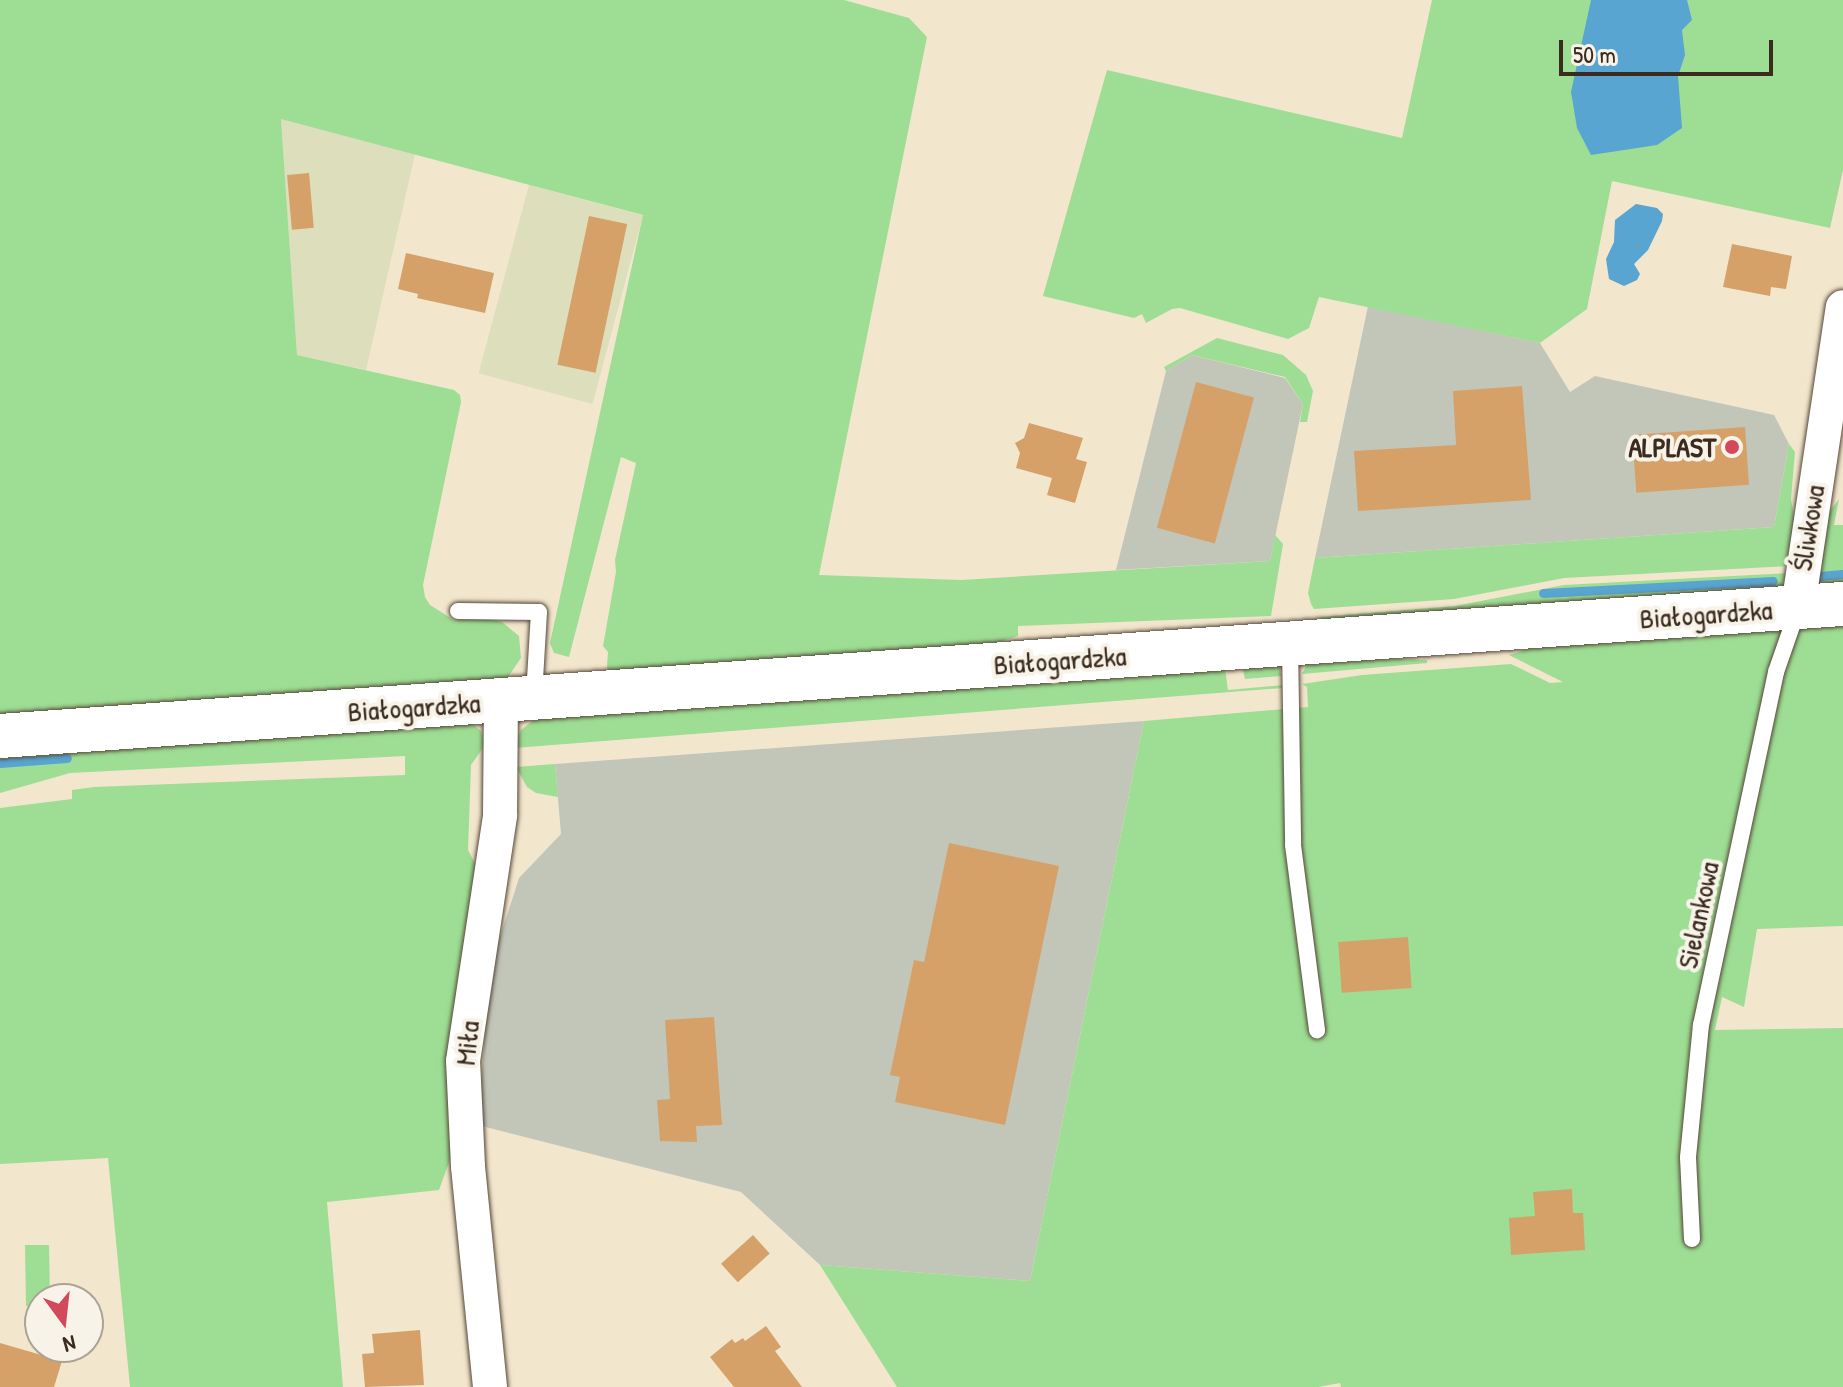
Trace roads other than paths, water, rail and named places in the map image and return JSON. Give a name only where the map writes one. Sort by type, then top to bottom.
[{"type":"main road","name":"Białogardzka","points":[[0,736],[1843,604]]},
{"type":"street","name":"Śliwkowa","points":[[1798,607],[1843,307]]},
{"type":"street","name":"Miła","points":[[490,1387],[468,1166],[463,1061],[518,700]]},
{"type":"lane","name":"Sielankowa","points":[[1692,1239],[1688,1157],[1701,1025],[1776,672],[1798,607]]},
{"type":"lane","points":[[458,611],[539,612],[518,700]]},
{"type":"lane","points":[[1290,643],[1293,845],[1317,1030]]},
{"type":"water","points":[[1591,0],[1687,0],[1692,20],[1682,30],[1685,55],[1678,76],[1682,128],[1657,145],[1591,155],[1577,128],[1571,92]]},
{"type":"water","points":[[1636,204],[1657,208],[1663,214],[1662,221],[1648,250],[1634,264],[1640,274],[1637,280],[1624,286],[1609,279],[1606,259],[1614,242],[1615,220]]},
{"type":"waterway","points":[[1819,576],[1843,574]]},
{"type":"waterway","points":[[1543,593],[1773,581]]},
{"type":"waterway","points":[[0,763],[67,758]]},
{"type":"place","name":"ALPLAST","points":[[1732,447]]}]
